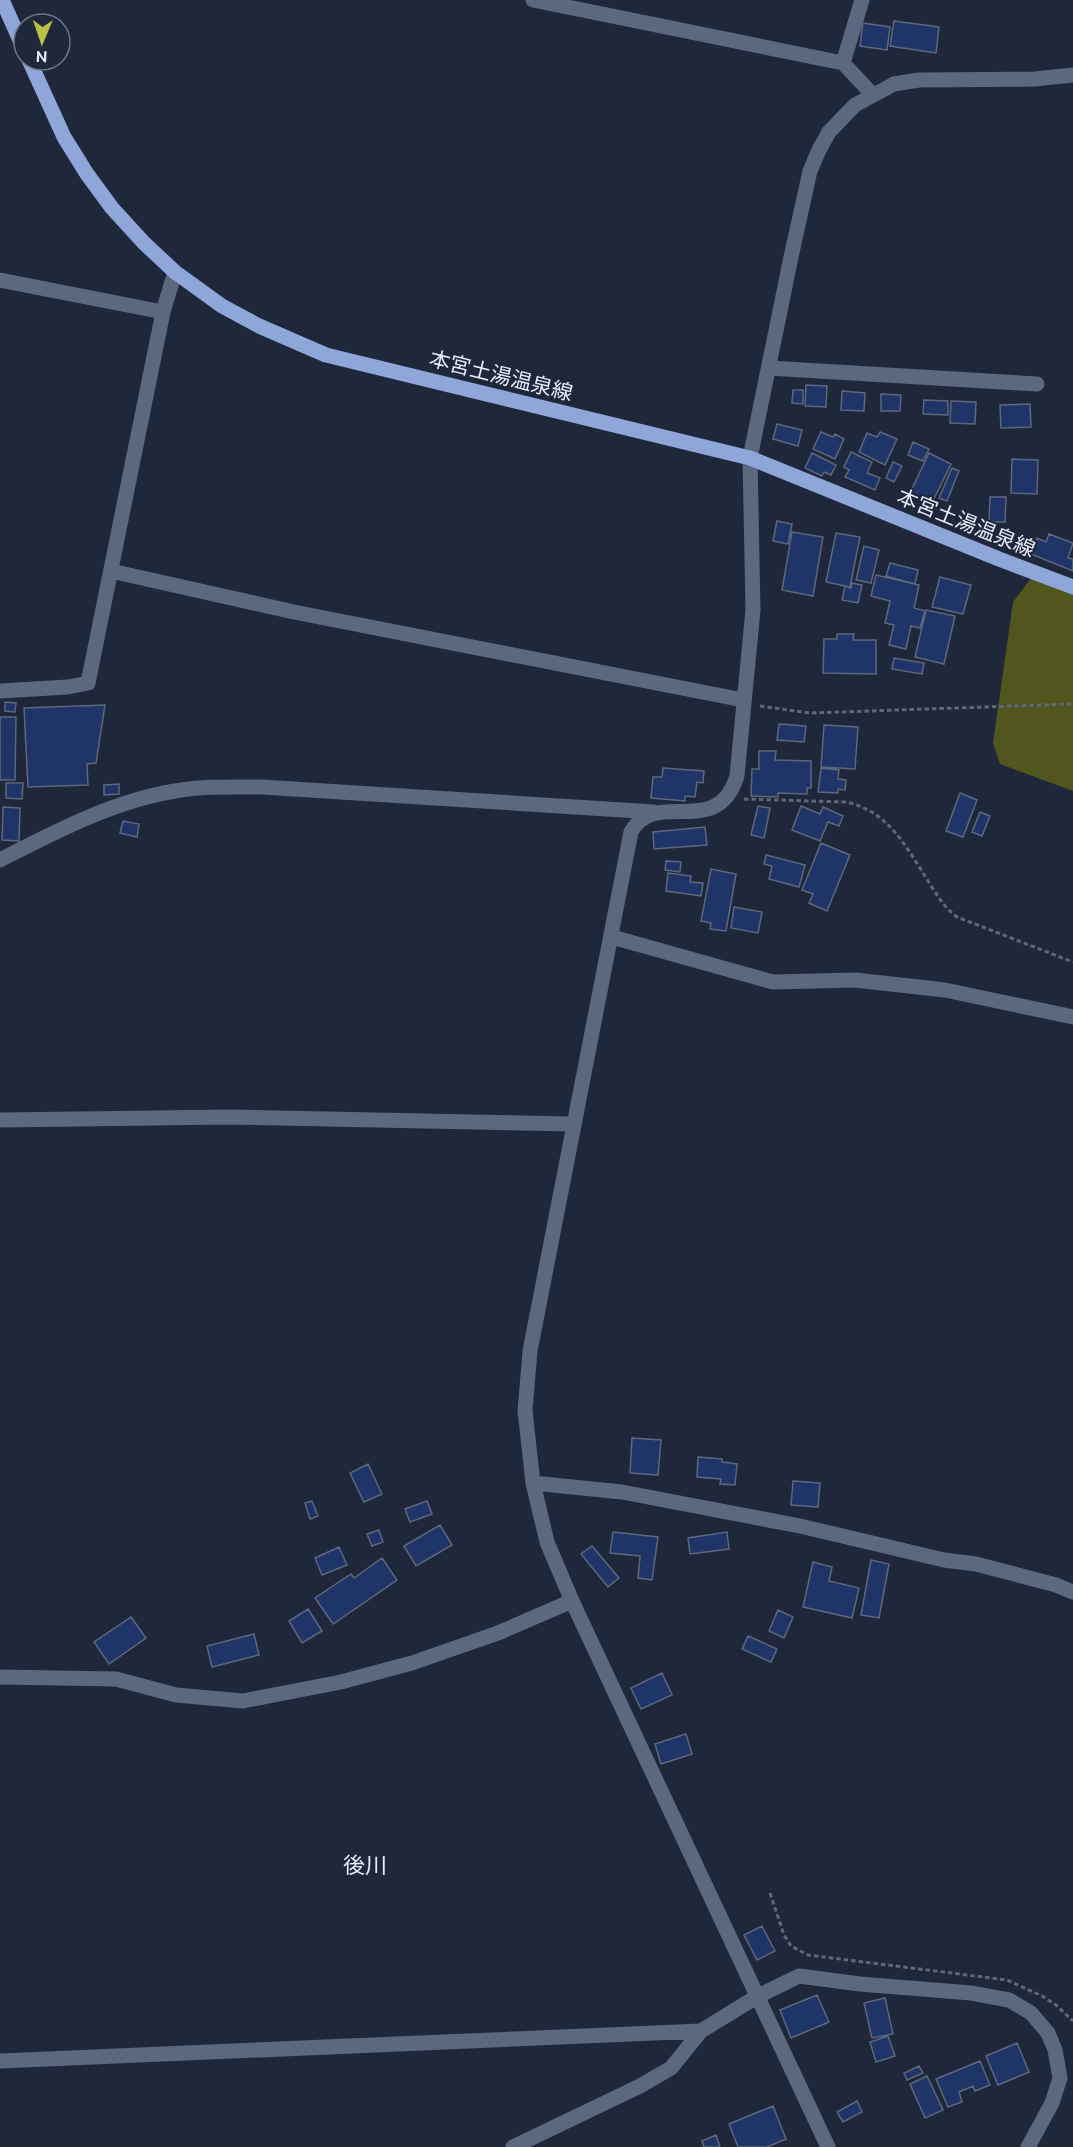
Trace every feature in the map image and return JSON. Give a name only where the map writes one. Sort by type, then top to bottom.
[{"type":"main road","points":[[2,0],[12,22]]},
{"type":"main road","name":"本宮土湯温泉線","points":[[34,72],[64,137],[112,208],[144,243],[176,272],[222,306],[267,330],[326,355],[750,458],[1073,587]]},
{"type":"street","points":[[533,0],[843,63],[872,94]]},
{"type":"street","points":[[843,63],[862,0]]},
{"type":"street","points":[[0,860],[50,834],[115,807],[174,791],[212,787],[262,787],[658,813],[711,809],[727,798],[737,776],[748,702],[753,610],[750,458],[810,171],[819,150],[842,117],[855,105],[894,84],[919,80],[1034,79],[1073,75]]},
{"type":"street","points":[[0,691],[69,687],[88,683],[163,312],[176,272]]},
{"type":"street","points":[[0,279],[163,312]]},
{"type":"street","points":[[769,368],[1037,384]]},
{"type":"street","points":[[111,571],[294,612],[748,702]]},
{"type":"street","points":[[658,813],[641,819],[631,832],[530,1351],[525,1411],[532,1483],[547,1542],[572,1601],[828,2147]]},
{"type":"street","points":[[612,937],[772,982],[855,980],[945,990],[1073,1017]]},
{"type":"street","points":[[0,1120],[230,1117],[573,1124]]},
{"type":"street","points":[[532,1483],[622,1492],[800,1526],[944,1560],[976,1564],[1056,1585],[1073,1592]]},
{"type":"street","points":[[0,1677],[116,1679],[176,1695],[243,1701],[341,1682],[412,1663],[498,1633],[572,1601]]},
{"type":"street","points":[[513,2147],[640,2086],[671,2068],[701,2031],[758,1996],[799,1976],[860,1984],[971,1993],[1009,2000],[1031,2013],[1048,2033],[1055,2050],[1060,2078],[1052,2103],[1028,2147]]},
{"type":"street","points":[[0,2061],[701,2031]]},
{"type":"path","points":[[748,702],[810,713],[1073,704]]},
{"type":"path","points":[[727,798],[857,804],[880,816],[895,831],[942,903],[957,917],[1073,962]]},
{"type":"path","points":[[770,1893],[784,1935],[791,1946],[808,1955],[1007,1980],[1042,1996],[1073,2021]]},
{"type":"green space","points":[[1034,574],[1073,581],[1073,791],[1000,764],[993,743],[1013,602]]},
{"type":"building","points":[[894,21],[939,27],[936,53],[890,46]]},
{"type":"building","points":[[863,23],[890,27],[887,50],[860,46]]},
{"type":"building","points":[[806,385],[827,386],[826,407],[805,406]]},
{"type":"building","points":[[793,390],[803,390],[803,404],[792,403]]},
{"type":"building","points":[[842,391],[865,393],[864,411],[841,410]]},
{"type":"building","points":[[881,394],[901,395],[900,411],[881,411]]},
{"type":"building","points":[[924,400],[948,401],[948,415],[923,414]]},
{"type":"building","points":[[951,401],[976,402],[975,424],[950,423]]},
{"type":"building","points":[[1030,404],[1031,427],[1001,428],[1000,405]]},
{"type":"building","points":[[777,424],[802,430],[798,446],[773,439]]},
{"type":"building","points":[[821,432],[833,437],[835,434],[844,439],[835,459],[813,449]]},
{"type":"building","points":[[880,432],[897,439],[885,465],[859,452],[867,433],[877,437]]},
{"type":"building","points":[[913,442],[929,449],[923,461],[908,455]]},
{"type":"building","points":[[851,452],[872,462],[867,473],[880,478],[875,490],[845,477],[849,470],[844,467]]},
{"type":"building","points":[[812,453],[836,465],[831,475],[824,472],[822,476],[805,468]]},
{"type":"building","points":[[929,453],[951,464],[931,505],[909,495]]},
{"type":"building","points":[[1012,459],[1038,460],[1037,494],[1011,493]]},
{"type":"building","points":[[893,462],[902,466],[894,482],[886,478]]},
{"type":"building","points":[[952,468],[959,471],[947,501],[939,498]]},
{"type":"building","points":[[990,497],[1006,497],[1005,522],[989,522]]},
{"type":"building","points":[[777,521],[792,524],[788,544],[773,541]]},
{"type":"building","points":[[792,532],[823,537],[813,596],[782,590]]},
{"type":"building","points":[[836,533],[860,537],[850,587],[826,582]]},
{"type":"building","points":[[1049,534],[1073,543],[1068,558],[1073,559],[1073,571],[1031,554],[1037,538],[1046,542]]},
{"type":"building","points":[[864,546],[879,550],[871,583],[856,580]]},
{"type":"building","points":[[890,563],[918,570],[915,584],[886,576]]},
{"type":"building","points":[[876,575],[919,585],[914,608],[925,611],[920,628],[911,626],[906,649],[889,645],[894,625],[885,623],[890,601],[871,596]]},
{"type":"building","points":[[940,577],[971,585],[963,614],[932,607]]},
{"type":"building","points":[[852,583],[862,585],[858,603],[842,600],[845,586],[851,588]]},
{"type":"building","points":[[926,610],[955,616],[944,664],[915,657]]},
{"type":"building","points":[[837,634],[854,634],[853,640],[876,640],[876,674],[823,673],[824,639],[837,639]]},
{"type":"building","points":[[894,658],[924,663],[922,674],[892,669]]},
{"type":"building","points":[[5,702],[16,703],[15,712],[5,711]]},
{"type":"building","points":[[105,705],[96,763],[87,764],[88,785],[28,787],[24,708]]},
{"type":"building","points":[[0,717],[16,717],[15,780],[0,780]]},
{"type":"building","points":[[779,724],[806,726],[804,742],[777,740]]},
{"type":"building","points":[[824,725],[858,727],[855,769],[821,767]]},
{"type":"building","points":[[759,751],[776,751],[775,760],[811,761],[811,788],[807,788],[807,794],[778,793],[778,797],[751,796],[752,769],[759,769]]},
{"type":"building","points":[[663,768],[704,771],[703,783],[697,782],[695,797],[685,796],[685,801],[651,798],[653,777],[662,777]]},
{"type":"building","points":[[821,768],[839,770],[838,779],[846,780],[845,790],[838,789],[838,793],[818,792]]},
{"type":"building","points":[[6,783],[23,783],[22,799],[6,798]]},
{"type":"building","points":[[119,784],[119,794],[104,795],[104,785]]},
{"type":"building","points":[[960,793],[977,800],[963,837],[946,831]]},
{"type":"building","points":[[758,806],[770,808],[764,838],[751,835]]},
{"type":"building","points":[[801,806],[820,814],[823,807],[843,816],[839,826],[828,822],[820,841],[792,830]]},
{"type":"building","points":[[3,807],[20,808],[19,841],[2,840]]},
{"type":"building","points":[[980,812],[990,816],[982,836],[972,832]]},
{"type":"building","points":[[123,821],[139,824],[137,837],[120,833]]},
{"type":"building","points":[[705,827],[707,845],[654,849],[653,832]]},
{"type":"building","points":[[821,843],[850,855],[827,911],[809,903],[813,894],[802,890]]},
{"type":"building","points":[[766,855],[805,865],[799,887],[769,879],[772,866],[764,864]]},
{"type":"building","points":[[666,861],[681,862],[680,872],[665,870]]},
{"type":"building","points":[[711,869],[736,874],[726,931],[710,929],[711,923],[701,921]]},
{"type":"building","points":[[668,873],[691,876],[690,882],[703,883],[701,896],[666,891]]},
{"type":"building","points":[[734,907],[762,912],[758,933],[731,928]]},
{"type":"building","points":[[632,1438],[661,1440],[658,1475],[630,1473]]},
{"type":"building","points":[[698,1457],[722,1459],[722,1462],[737,1464],[735,1485],[720,1484],[721,1479],[697,1477]]},
{"type":"building","points":[[368,1464],[382,1494],[364,1502],[350,1473]]},
{"type":"building","points":[[793,1481],[820,1483],[818,1507],[791,1505]]},
{"type":"building","points":[[312,1501],[318,1516],[310,1519],[305,1503]]},
{"type":"building","points":[[427,1501],[432,1514],[410,1522],[405,1509]]},
{"type":"building","points":[[440,1525],[452,1545],[416,1566],[404,1546]]},
{"type":"building","points":[[379,1530],[383,1542],[372,1546],[367,1534]]},
{"type":"building","points":[[613,1532],[658,1537],[652,1580],[638,1578],[640,1556],[610,1553]]},
{"type":"building","points":[[727,1532],[729,1549],[690,1554],[688,1538]]},
{"type":"building","points":[[592,1546],[619,1578],[608,1587],[581,1554]]},
{"type":"building","points":[[339,1547],[347,1565],[322,1575],[315,1558]]},
{"type":"building","points":[[382,1558],[397,1580],[333,1624],[315,1598],[351,1574],[354,1578]]},
{"type":"building","points":[[871,1560],[889,1564],[879,1618],[861,1615]]},
{"type":"building","points":[[813,1562],[832,1567],[829,1581],[859,1588],[852,1618],[803,1607]]},
{"type":"building","points":[[308,1609],[322,1631],[302,1643],[289,1621]]},
{"type":"building","points":[[778,1610],[793,1617],[784,1638],[769,1631]]},
{"type":"building","points":[[131,1617],[146,1638],[109,1664],[94,1642]]},
{"type":"building","points":[[254,1634],[259,1655],[212,1667],[207,1646]]},
{"type":"building","points":[[748,1636],[777,1649],[771,1662],[742,1649]]},
{"type":"building","points":[[662,1673],[672,1695],[641,1709],[631,1688]]},
{"type":"building","points":[[686,1734],[692,1754],[661,1764],[655,1744]]},
{"type":"building","points":[[762,1926],[775,1951],[757,1960],[744,1935]]},
{"type":"building","points":[[817,1995],[829,2022],[791,2038],[780,2010]]},
{"type":"building","points":[[885,1998],[893,2034],[872,2038],[864,2003]]},
{"type":"building","points":[[888,2036],[895,2056],[876,2062],[870,2042]]},
{"type":"building","points":[[1017,2043],[1029,2072],[998,2085],[986,2056]]},
{"type":"building","points":[[980,2061],[990,2085],[975,2091],[973,2086],[959,2092],[962,2102],[948,2107],[936,2079]]},
{"type":"building","points":[[919,2066],[923,2073],[907,2080],[904,2073]]},
{"type":"building","points":[[927,2076],[943,2110],[925,2118],[910,2084]]},
{"type":"building","points":[[857,2101],[862,2112],[843,2122],[837,2112]]},
{"type":"building","points":[[773,2106],[786,2139],[767,2147],[738,2147],[729,2124]]},
{"type":"building","points":[[716,2135],[720,2147],[704,2147],[702,2141]]},
{"type":"district","name":"後川","points":[[365,1865]]}]
